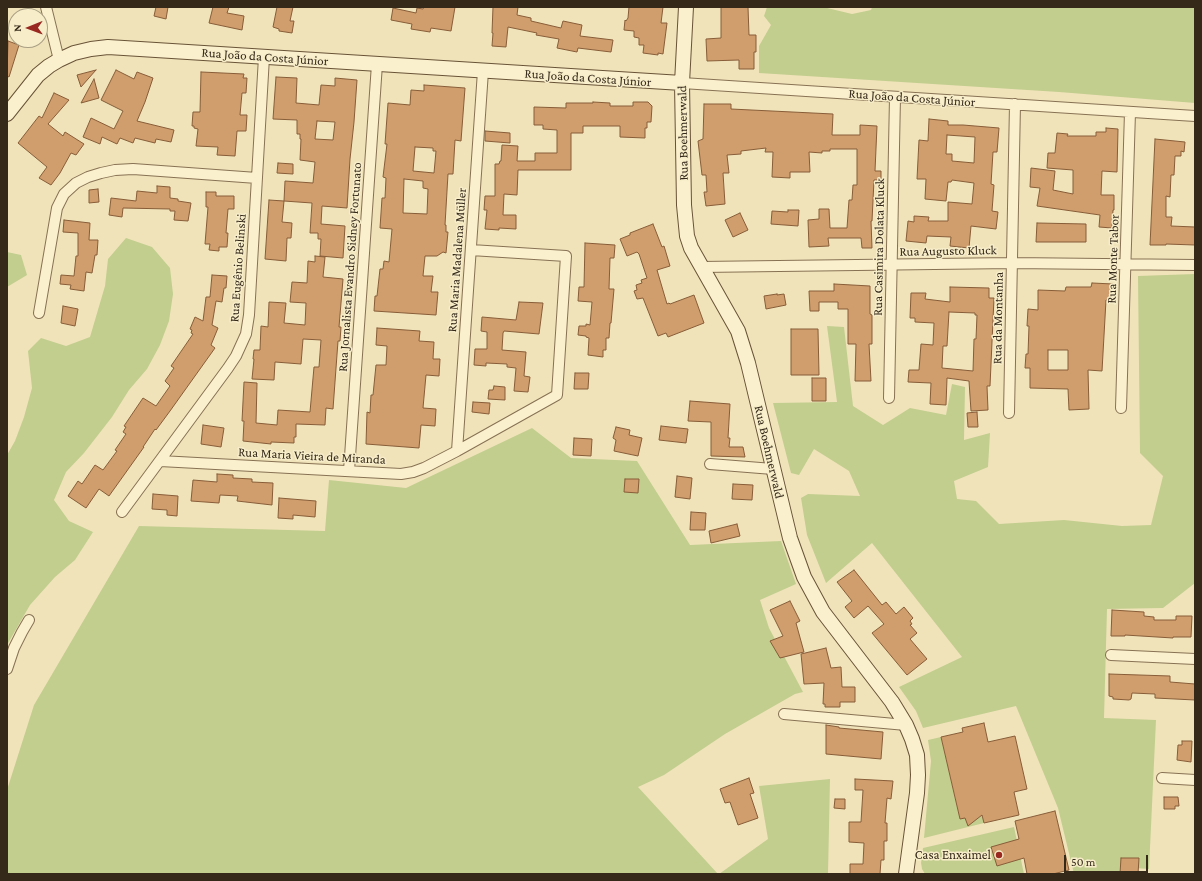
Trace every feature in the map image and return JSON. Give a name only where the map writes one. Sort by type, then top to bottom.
[{"type":"main road","name":"Rua Boehmerwald","points":[[686,7],[682,84],[684,205],[685,224],[691,248],[738,331],[748,363],[796,558],[814,597],[832,624],[892,702],[906,724],[912,739],[917,756],[918,775],[906,874]]},
{"type":"main road","name":"Rua João da Costa Júnior","points":[[7,114],[11,102],[38,75],[59,60],[74,53],[108,47],[682,84]]},
{"type":"street","points":[[46,7],[59,60]]},
{"type":"street","name":"Rua Eugênio Belinski","points":[[122,512],[228,368],[236,356],[246,334],[249,315],[264,57]]},
{"type":"street","name":"Rua Jornalista Evandro Sidney Fortunato","points":[[349,471],[378,64]]},
{"type":"street","name":"Rua Maria Madalena Müller","points":[[457,451],[484,71]]},
{"type":"street","name":"Rua João da Costa Júnior","points":[[682,84],[1195,116]]},
{"type":"street","name":"Rua Casimira Dolata Kluck","points":[[889,398],[895,97]]},
{"type":"street","name":"Rua da Montanha","points":[[1008,413],[1015,104]]},
{"type":"street","name":"Rua Monte Tabor","points":[[1121,408],[1130,112]]},
{"type":"street","points":[[39,313],[57,208],[64,194],[76,183],[101,172],[133,169],[257,178]]},
{"type":"street","name":"Rua Maria Vieira de Miranda","points":[[160,461],[401,474],[424,468],[557,395],[566,256],[471,250]]},
{"type":"street","name":"Rua Augusto Kluck","points":[[701,267],[1012,263],[1195,265]]},
{"type":"street","points":[[710,464],[773,469]]},
{"type":"street","points":[[7,669],[14,648],[29,620]]},
{"type":"street","points":[[1111,655],[1195,659]]},
{"type":"street","points":[[784,714],[906,724]]},
{"type":"street","points":[[1162,778],[1195,780]]},
{"type":"green space","points":[[767,7],[823,7],[852,14],[871,10],[872,7],[1195,7],[1195,103],[1059,92],[759,73],[759,46],[771,25],[764,16]]},
{"type":"green space","points":[[126,238],[152,247],[170,268],[173,294],[169,321],[160,345],[147,369],[129,390],[112,417],[84,453],[66,472],[54,500],[69,521],[93,532],[75,560],[55,577],[30,605],[7,645],[7,455],[15,441],[24,417],[32,388],[28,351],[41,338],[66,346],[90,337],[105,286],[108,259]]},
{"type":"green space","points":[[7,252],[21,255],[27,275],[7,287]]},
{"type":"green space","points":[[1195,274],[1195,583],[1163,608],[1107,609],[1104,718],[1156,720],[1149,869],[1120,867],[1120,874],[1074,874],[1058,808],[1016,706],[923,728],[916,711],[899,687],[962,657],[872,543],[826,583],[807,535],[801,498],[808,494],[860,496],[849,471],[814,449],[799,475],[791,473],[773,403],[837,402],[827,326],[844,327],[853,406],[883,425],[910,408],[946,415],[952,384],[965,387],[964,440],[990,433],[988,467],[954,481],[957,499],[976,501],[999,524],[1064,520],[1122,526],[1151,525],[1163,476],[1140,453],[1138,276]]},
{"type":"green space","points":[[532,428],[571,458],[637,461],[690,545],[781,541],[796,584],[760,600],[769,628],[803,692],[795,694],[725,734],[664,775],[638,787],[718,874],[7,874],[7,790],[34,705],[139,526],[325,531],[329,480],[406,488]]},
{"type":"green space","points":[[941,737],[960,819],[982,814],[984,823],[924,838],[931,761],[928,740]]},
{"type":"green space","points":[[830,779],[828,874],[719,874],[768,839],[759,786]]},
{"type":"green space","points":[[1014,827],[1024,874],[925,874],[922,869],[921,863],[923,848]]},
{"type":"building","points":[[156,7],[168,7],[166,19],[154,16]]},
{"type":"building","points":[[213,7],[229,7],[227,13],[244,16],[242,30],[209,23]]},
{"type":"building","points":[[277,7],[293,7],[290,21],[294,21],[292,33],[279,31],[279,29],[273,27]]},
{"type":"building","points":[[424,7],[455,7],[451,31],[431,28],[430,32],[411,29],[412,24],[391,20],[393,8],[416,13],[417,8],[423,9]]},
{"type":"building","points":[[493,7],[518,7],[517,15],[531,18],[531,21],[561,28],[563,21],[582,25],[580,36],[613,40],[611,52],[578,48],[577,52],[557,48],[559,39],[536,35],[537,33],[508,27],[506,47],[492,46]]},
{"type":"building","points":[[629,7],[663,7],[661,23],[667,23],[663,54],[658,53],[658,55],[643,53],[644,45],[639,45],[639,38],[634,37],[634,31],[624,30],[625,20],[626,21],[628,18]]},
{"type":"building","points":[[721,7],[748,7],[749,35],[756,35],[754,69],[739,69],[739,60],[707,61],[706,39],[721,38]]},
{"type":"building","points":[[8,41],[8,48],[18,48],[9,77],[7,76]]},
{"type":"building","points":[[96,70],[81,87],[77,75]]},
{"type":"building","points":[[116,70],[134,79],[137,72],[153,78],[137,121],[174,130],[171,142],[156,139],[155,143],[135,138],[133,143],[120,138],[117,144],[102,137],[100,144],[83,137],[91,118],[114,129],[123,111],[101,100]]},
{"type":"building","points":[[201,72],[244,74],[243,78],[247,78],[246,93],[242,93],[240,115],[247,115],[246,131],[237,131],[235,156],[217,155],[218,147],[196,146],[198,129],[192,126],[193,112],[200,112]]},
{"type":"building","points":[[276,77],[297,78],[296,103],[319,105],[321,85],[335,86],[335,78],[357,80],[347,208],[322,206],[321,224],[345,226],[343,258],[320,256],[321,239],[318,239],[318,233],[310,233],[312,203],[284,201],[285,181],[313,183],[315,162],[300,160],[301,139],[300,134],[297,134],[297,120],[273,119]],"holes":[[[317,121],[335,122],[333,140],[315,139]]]},
{"type":"building","points":[[94,79],[99,98],[81,103]]},
{"type":"building","points":[[424,85],[465,88],[461,141],[455,140],[453,174],[448,174],[445,225],[446,232],[448,232],[446,253],[443,252],[437,256],[425,256],[423,276],[433,276],[431,292],[438,292],[436,315],[374,311],[380,269],[383,269],[384,261],[389,262],[392,229],[380,228],[382,198],[385,198],[386,178],[383,177],[387,144],[385,144],[388,103],[410,105],[411,90],[424,91]],"holes":[[[415,147],[433,148],[433,151],[436,151],[434,173],[413,171]],[[404,179],[423,181],[423,188],[428,189],[427,214],[403,213]]]},
{"type":"building","points":[[54,93],[69,100],[48,124],[63,136],[65,132],[84,144],[76,155],[71,153],[60,173],[51,185],[39,178],[47,167],[18,143],[39,116],[42,118]]},
{"type":"building","points":[[633,102],[648,102],[652,106],[651,122],[647,122],[647,128],[645,128],[645,138],[620,137],[620,126],[583,126],[583,133],[571,133],[571,170],[518,170],[517,195],[504,194],[503,215],[516,215],[516,229],[485,229],[487,210],[484,210],[485,196],[495,196],[495,164],[499,164],[501,161],[502,145],[518,146],[517,161],[535,161],[535,153],[557,153],[557,130],[543,129],[543,125],[534,125],[534,107],[566,108],[566,103],[610,103],[610,106],[633,106]]},
{"type":"building","points":[[704,104],[731,104],[731,109],[833,114],[832,135],[860,135],[860,125],[877,126],[875,171],[881,171],[881,180],[874,180],[871,221],[872,248],[862,248],[861,238],[828,238],[829,246],[809,247],[808,220],[819,219],[819,209],[829,209],[830,228],[847,228],[849,200],[852,200],[853,185],[857,185],[857,149],[830,149],[830,151],[822,151],[822,153],[809,152],[810,172],[790,172],[790,178],[772,177],[773,152],[765,152],[766,148],[741,151],[741,154],[727,155],[729,173],[723,173],[725,204],[706,206],[704,192],[707,192],[706,175],[702,175],[698,141],[703,139]]},
{"type":"building","points":[[929,119],[948,121],[948,125],[999,128],[997,152],[993,152],[991,184],[994,185],[992,211],[998,212],[996,229],[971,226],[969,248],[950,246],[951,237],[927,236],[926,243],[906,241],[908,221],[914,222],[914,216],[929,217],[928,221],[948,221],[948,202],[972,204],[974,183],[952,180],[951,182],[948,182],[946,201],[925,199],[926,179],[917,179],[919,140],[928,141]],"holes":[[[947,135],[975,137],[974,163],[952,161],[952,154],[946,154]]]},
{"type":"building","points":[[1106,128],[1118,129],[1117,172],[1102,171],[1101,195],[1114,195],[1112,228],[1099,227],[1100,215],[1037,206],[1040,188],[1030,187],[1031,168],[1055,171],[1053,190],[1073,194],[1073,170],[1047,168],[1048,153],[1055,153],[1057,133],[1068,134],[1067,136],[1096,136],[1096,132],[1106,132]]},
{"type":"building","points":[[485,131],[510,133],[510,143],[485,141]]},
{"type":"building","points":[[1155,139],[1185,142],[1184,152],[1181,151],[1181,156],[1175,156],[1174,175],[1171,175],[1170,197],[1166,196],[1166,217],[1172,217],[1171,226],[1195,227],[1195,245],[1150,245]]},
{"type":"building","points":[[278,163],[293,164],[293,174],[277,173]]},
{"type":"building","points":[[157,186],[170,187],[170,198],[191,203],[188,221],[174,220],[175,211],[170,211],[170,209],[123,208],[122,217],[109,215],[111,198],[136,201],[137,191],[157,193]]},
{"type":"building","points":[[98,189],[99,202],[89,203],[89,190]]},
{"type":"building","points":[[206,192],[216,192],[216,196],[234,196],[234,209],[228,209],[226,233],[228,233],[227,247],[219,247],[219,251],[209,250],[210,244],[205,244],[208,207],[206,207]]},
{"type":"building","points":[[269,200],[284,201],[282,222],[292,223],[291,238],[287,238],[286,261],[265,259]]},
{"type":"building","points":[[788,210],[799,210],[798,226],[771,224],[772,211],[788,212]]},
{"type":"building","points":[[740,213],[748,230],[733,237],[725,220]]},
{"type":"building","points":[[64,220],[90,223],[89,240],[98,240],[97,255],[95,255],[92,273],[86,272],[84,291],[70,289],[71,285],[60,284],[61,275],[74,276],[76,256],[78,256],[78,233],[63,232]]},
{"type":"building","points":[[1037,223],[1086,224],[1086,242],[1036,242]]},
{"type":"building","points":[[653,224],[662,247],[664,246],[670,266],[657,270],[667,304],[694,295],[704,323],[668,337],[666,333],[658,336],[643,298],[637,299],[634,291],[637,290],[636,285],[642,283],[641,280],[647,278],[639,254],[637,252],[627,256],[620,239],[630,235],[630,233]]},
{"type":"building","points":[[585,243],[615,245],[614,258],[610,258],[609,289],[614,289],[611,323],[609,338],[606,338],[606,350],[603,350],[603,357],[588,355],[589,338],[578,335],[579,326],[586,326],[586,324],[590,325],[592,302],[578,301],[579,287],[584,287]]},
{"type":"building","points":[[315,256],[325,257],[323,277],[343,279],[339,327],[341,327],[340,341],[338,341],[333,409],[326,408],[325,425],[296,424],[296,437],[294,437],[294,443],[271,442],[271,444],[243,441],[244,421],[242,421],[244,382],[257,383],[256,423],[277,425],[278,410],[310,412],[314,367],[319,367],[321,340],[303,339],[301,364],[275,362],[274,380],[252,379],[254,350],[260,350],[261,326],[268,327],[269,302],[286,303],[284,323],[305,325],[306,303],[290,302],[292,282],[307,283],[308,261],[315,262]]},
{"type":"building","points":[[212,275],[227,276],[226,288],[224,288],[222,302],[216,301],[212,325],[218,328],[211,345],[215,348],[156,430],[155,429],[109,496],[99,489],[86,508],[68,496],[78,481],[82,484],[95,465],[103,470],[117,451],[115,450],[126,434],[123,432],[126,427],[124,426],[143,398],[156,406],[170,386],[165,381],[174,368],[171,366],[193,334],[191,333],[192,330],[190,329],[195,317],[203,321],[206,297],[210,297]]},
{"type":"building","points":[[1092,283],[1113,284],[1113,300],[1106,300],[1102,371],[1088,370],[1089,409],[1069,410],[1068,389],[1030,388],[1030,368],[1025,368],[1026,354],[1028,354],[1028,309],[1038,310],[1038,290],[1065,291],[1066,287],[1091,287]],"holes":[[[1048,350],[1068,350],[1068,370],[1048,370]]]},
{"type":"building","points":[[834,284],[870,286],[870,314],[872,315],[872,344],[869,344],[871,381],[855,381],[856,344],[848,344],[848,309],[838,309],[838,302],[819,302],[819,311],[810,311],[809,291],[834,291]]},
{"type":"building","points":[[950,287],[989,288],[989,298],[994,298],[990,386],[987,386],[988,410],[971,411],[969,381],[947,378],[946,405],[930,404],[931,383],[908,382],[909,370],[919,370],[921,344],[933,345],[934,323],[915,322],[915,318],[910,318],[911,293],[926,293],[925,299],[950,302]],"holes":[[[949,312],[975,313],[975,315],[977,315],[976,339],[974,339],[973,371],[942,368],[943,346],[947,346]]]},
{"type":"building","points":[[784,294],[786,305],[766,309],[764,296]]},
{"type":"building","points":[[519,302],[543,303],[539,334],[504,331],[503,333],[502,350],[526,352],[524,376],[530,377],[528,392],[514,391],[516,368],[507,367],[507,364],[486,363],[486,366],[474,365],[475,349],[487,349],[487,332],[481,331],[482,317],[516,320]]},
{"type":"building","points":[[63,306],[78,309],[75,326],[61,323]]},
{"type":"building","points":[[377,328],[420,331],[419,341],[434,342],[433,359],[440,359],[439,376],[426,375],[423,408],[436,409],[435,426],[421,425],[419,448],[366,444],[367,412],[370,413],[371,395],[373,395],[376,365],[386,365],[387,346],[376,345]]},
{"type":"building","points":[[791,329],[818,329],[819,375],[791,375]]},
{"type":"building","points":[[575,373],[589,373],[588,389],[574,389]]},
{"type":"building","points":[[812,378],[826,378],[826,401],[812,401]]},
{"type":"building","points":[[494,386],[505,387],[505,400],[488,399],[489,390],[493,390]]},
{"type":"building","points":[[690,401],[730,404],[728,438],[730,438],[729,447],[743,447],[745,457],[711,456],[711,422],[688,421]]},
{"type":"building","points":[[473,402],[490,403],[489,414],[472,412]]},
{"type":"building","points":[[977,412],[978,427],[968,427],[967,413]]},
{"type":"building","points":[[203,425],[224,428],[221,447],[201,444]]},
{"type":"building","points":[[661,426],[688,429],[686,443],[659,440]]},
{"type":"building","points":[[616,427],[630,430],[629,435],[642,438],[638,456],[614,451],[616,440],[613,438]]},
{"type":"building","points":[[574,438],[592,439],[591,456],[573,455]]},
{"type":"building","points":[[217,474],[233,475],[233,478],[252,479],[252,482],[273,483],[272,505],[237,501],[238,496],[220,495],[219,503],[191,501],[193,480],[217,482]]},
{"type":"building","points":[[677,476],[692,478],[690,499],[675,497]]},
{"type":"building","points":[[625,479],[639,479],[638,493],[624,492]]},
{"type":"building","points":[[733,484],[753,485],[752,500],[732,499]]},
{"type":"building","points":[[153,494],[178,496],[177,516],[167,515],[167,510],[152,509]]},
{"type":"building","points":[[279,498],[316,501],[315,517],[293,515],[293,519],[278,518]]},
{"type":"building","points":[[691,512],[706,513],[705,530],[690,530]]},
{"type":"building","points":[[737,524],[740,536],[711,543],[709,531]]},
{"type":"building","points":[[854,570],[882,605],[886,602],[896,614],[904,607],[913,618],[910,621],[912,624],[910,625],[917,633],[910,639],[927,659],[907,675],[872,633],[884,624],[868,606],[854,618],[845,607],[852,601],[837,582]]},
{"type":"building","points":[[790,601],[800,621],[796,623],[804,652],[780,658],[770,641],[783,636],[770,610]]},
{"type":"building","points":[[1112,610],[1144,612],[1144,616],[1154,617],[1154,620],[1176,620],[1176,616],[1192,616],[1191,637],[1173,638],[1125,635],[1111,636]]},
{"type":"building","points":[[826,648],[831,668],[841,667],[842,687],[855,687],[855,702],[840,702],[840,707],[825,707],[825,704],[823,704],[824,683],[804,684],[801,654]]},
{"type":"building","points":[[1109,674],[1170,676],[1170,682],[1195,684],[1195,700],[1155,698],[1155,694],[1132,693],[1131,699],[1129,700],[1113,699],[1113,697],[1109,696]]},
{"type":"building","points":[[984,723],[988,742],[1015,736],[1027,789],[1014,792],[1019,815],[984,823],[982,815],[968,826],[965,818],[960,819],[941,737],[963,732],[962,728]]},
{"type":"building","points":[[826,725],[839,728],[883,732],[881,759],[826,754]]},
{"type":"building","points":[[1182,741],[1192,741],[1191,762],[1177,760],[1178,745],[1182,745]]},
{"type":"building","points":[[749,778],[754,793],[750,794],[758,818],[738,825],[730,802],[725,803],[720,789]]},
{"type":"building","points":[[855,779],[893,781],[891,799],[887,798],[885,823],[887,823],[887,841],[884,841],[884,860],[881,860],[880,874],[850,874],[850,864],[863,864],[864,843],[849,842],[849,822],[861,822],[863,790],[855,790]]},
{"type":"building","points":[[1164,797],[1178,797],[1179,806],[1175,806],[1175,809],[1164,809]]},
{"type":"building","points":[[835,799],[845,799],[845,809],[834,808]]},
{"type":"building","points":[[1055,811],[1069,870],[1053,874],[1027,874],[1024,858],[997,866],[991,847],[1019,839],[1015,821]]},
{"type":"building","points":[[1121,858],[1139,858],[1138,874],[1120,874]]},
{"type":"place","name":"Casa Enxaimel","points":[[999,855]]}]
